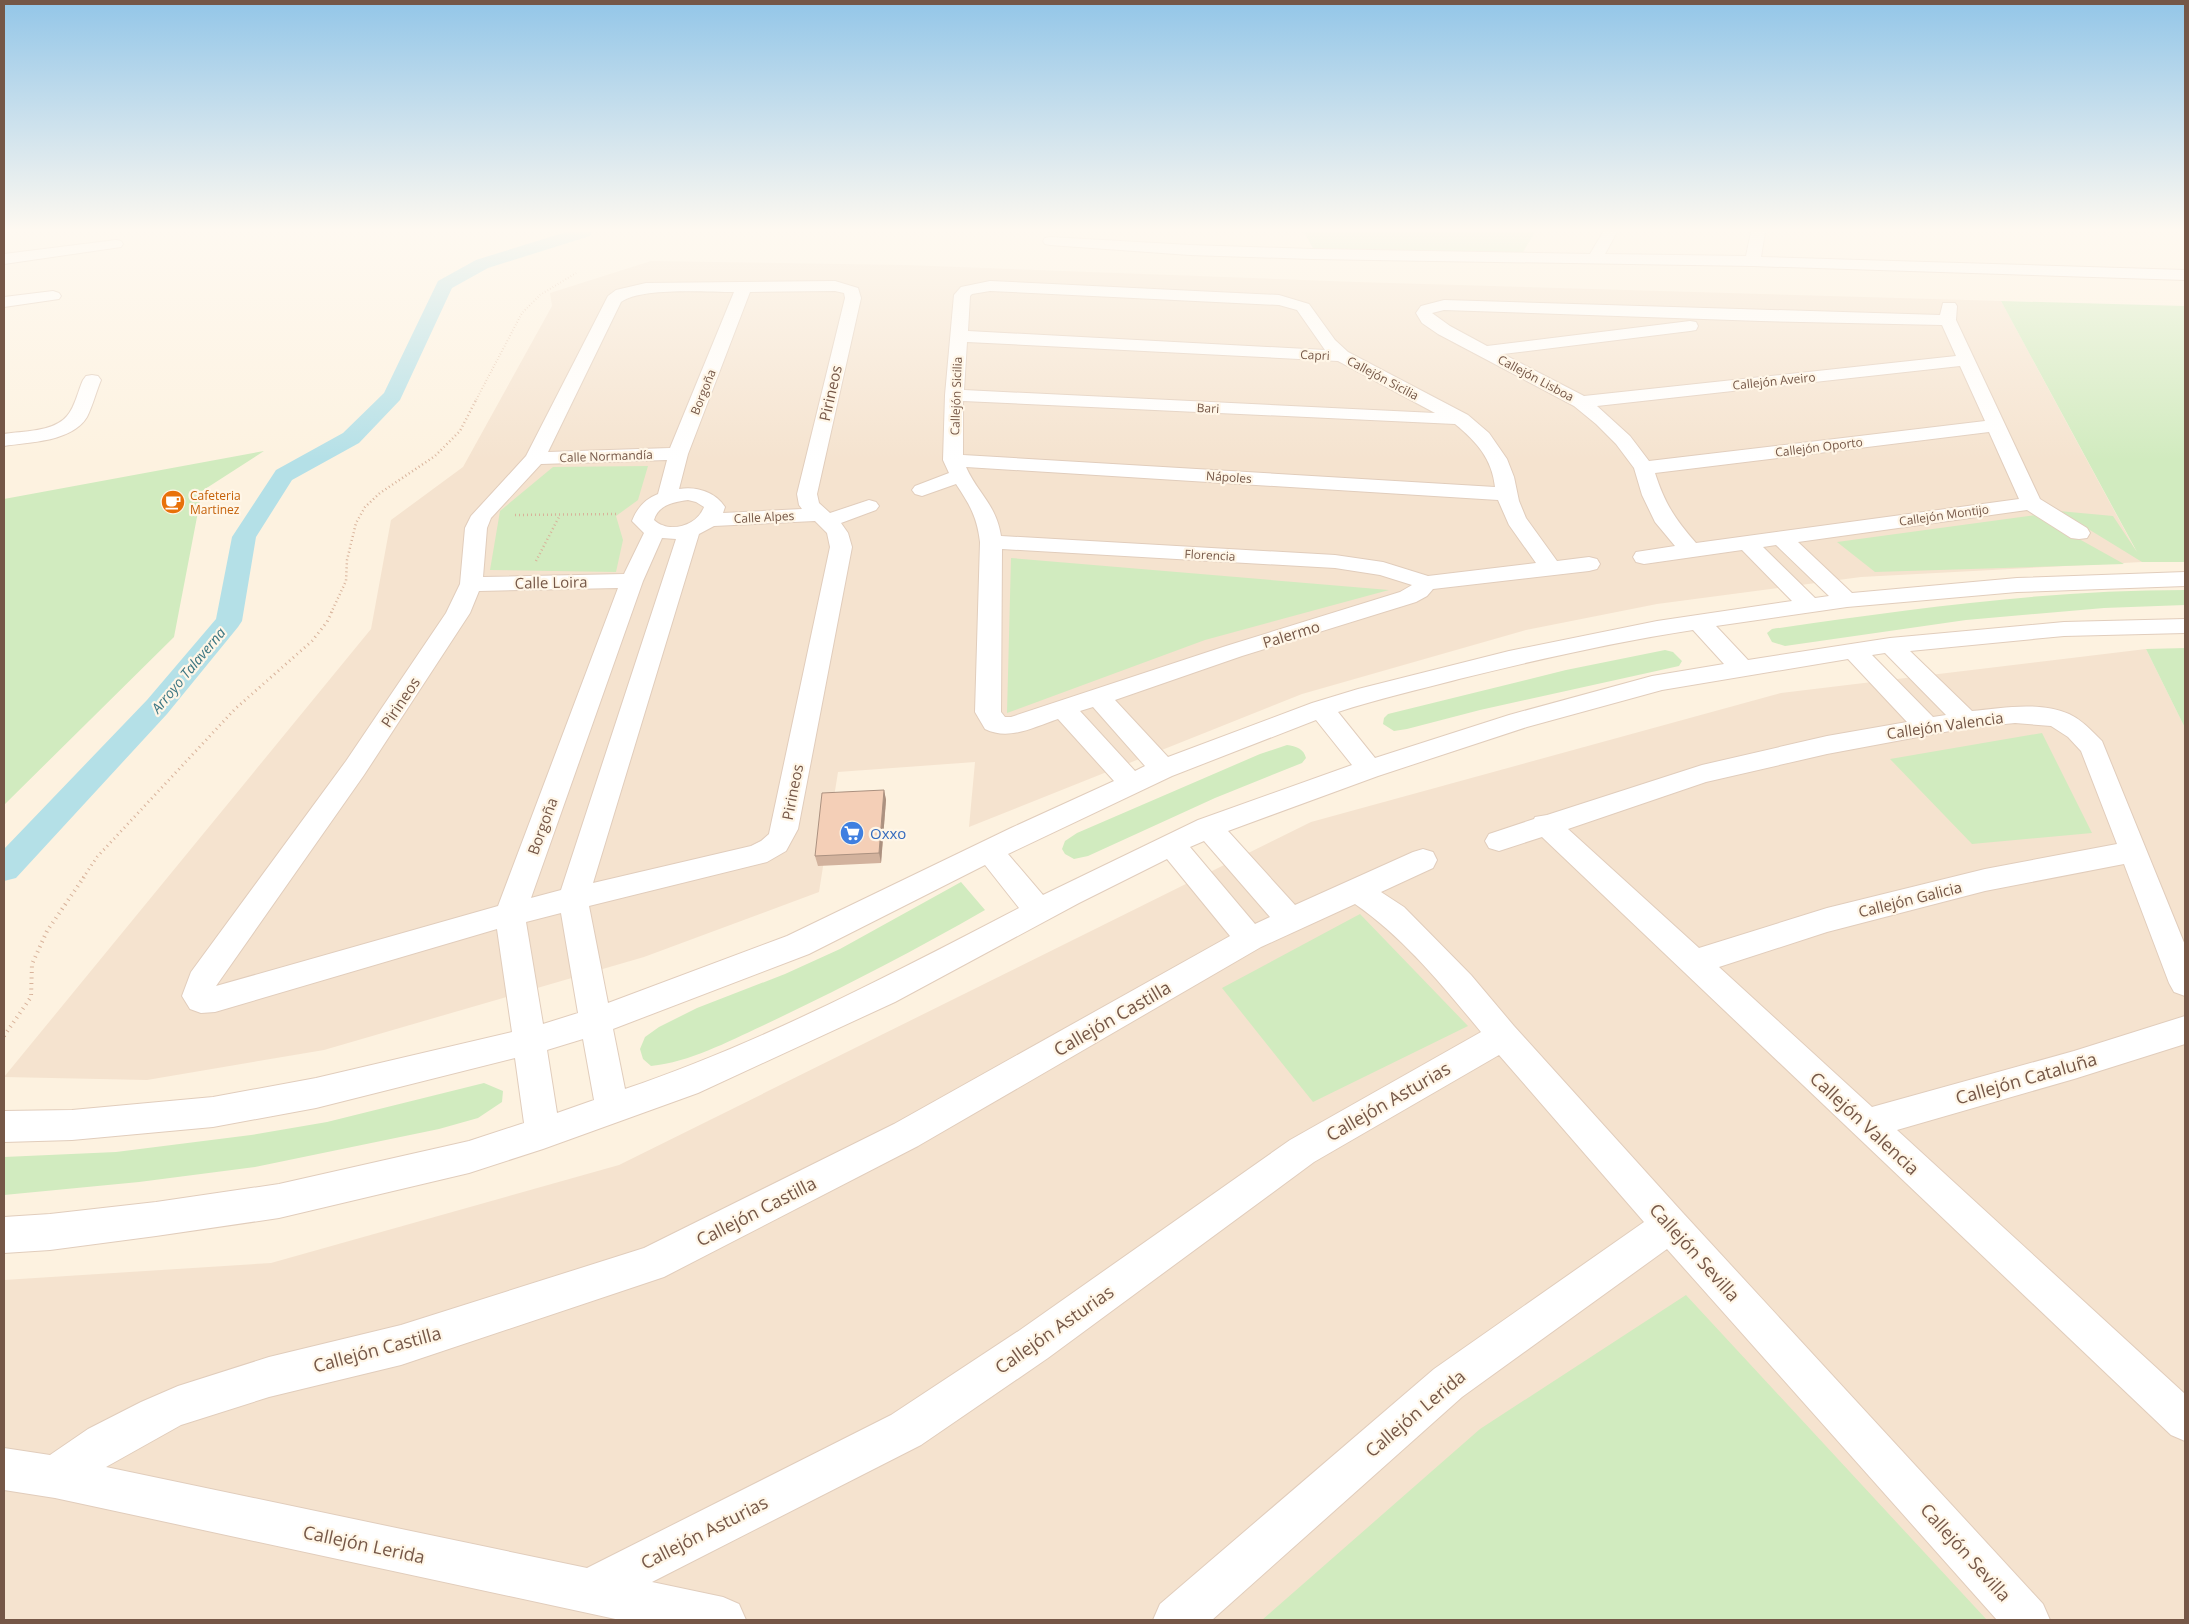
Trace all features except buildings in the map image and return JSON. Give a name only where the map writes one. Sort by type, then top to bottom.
[{"type":"street","name":"Pirineos","points":[[610,308],[534,458],[481,516],[476,528],[472,584],[458,613],[422,670],[355,768],[202,981],[198,996],[201,1000],[215,999],[510,914],[757,855],[772,848],[783,836],[841,547],[840,536],[834,526],[822,518],[809,505],[807,494],[851,308]]},
{"type":"street","name":"Borgoña","points":[[667,498],[678,454],[736,308]]},
{"type":"street","name":"Callejón Sicilia","points":[[957,468],[954,395],[961,308]]},
{"type":"street","name":"Callejón Sicilia","points":[[1303,308],[1329,344],[1342,356],[1461,419],[1478,432],[1494,450],[1504,477],[1505,494],[1513,513],[1551,568]]},
{"type":"street","name":"Callejón Lisboa","points":[[1432,308],[1427,309],[1424,313],[1428,319],[1444,330],[1581,402],[1623,440],[1644,468],[1652,495],[1666,522],[1690,550]]},
{"type":"street","name":"Callejón Lisboa","points":[[1524,308],[1761,316],[1948,313],[1966,360]]},
{"type":"street","points":[[1486,351],[1761,316]]},
{"type":"street","name":"Capri","points":[[958,336],[1342,356]]},
{"type":"street","points":[[1966,360],[1994,426],[2031,503],[2080,533]]},
{"type":"street","name":"Callejón Aveiro","points":[[1581,402],[1966,360]]},
{"type":"street","points":[[4,440],[54,431],[67,426],[76,418],[92,380]]},
{"type":"street","name":"Bari","points":[[954,395],[1461,419]]},
{"type":"street","name":"Callejón Oporto","points":[[1644,468],[1994,426]]},
{"type":"street","name":"Calle Normandía","points":[[534,458],[678,454]]},
{"type":"street","points":[[922,490],[957,468],[983,508],[991,542]]},
{"type":"street","name":"Nápoles","points":[[957,468],[1505,494]]},
{"type":"street","points":[[612,1108],[573,899],[700,525],[715,508],[706,498],[688,494],[667,498],[649,507],[649,522]]},
{"type":"street","name":"Callejón Montijo","points":[[1644,557],[2031,503]]},
{"type":"street","name":"Calle Alpes","points":[[649,522],[678,533],[700,525],[822,518],[870,506]]},
{"type":"street","name":"Borgoña","points":[[542,1133],[510,914],[632,581],[649,522]]},
{"type":"street","points":[[1781,538],[1847,600]]},
{"type":"street","name":"Florencia","points":[[991,542],[1314,560],[1376,567],[1406,573],[1426,583]]},
{"type":"street","name":"Palermo","points":[[991,542],[988,712],[990,720],[996,725],[1013,725],[1234,651],[1408,598],[1419,591],[1426,583]]},
{"type":"street","points":[[1747,543],[1810,606]]},
{"type":"street","points":[[1426,583],[1589,564]]},
{"type":"street","points":[[4,1127],[72,1125],[213,1112],[316,1093],[530,1041],[595,1022],[798,945],[989,851],[1163,769],[1321,709],[1358,697],[1509,659],[1657,628],[1847,600],[2017,585],[2185,579]]},
{"type":"street","name":"Calle Loira","points":[[472,584],[632,581]]},
{"type":"street","points":[[1699,622],[1742,669]]},
{"type":"street","points":[[4,1235],[50,1232],[156,1219],[279,1201],[469,1157],[542,1133],[686,1083],[884,993],[1039,911],[1208,827],[1369,769],[1518,721],[1661,682],[1890,644],[2064,629],[2185,626]]},
{"type":"street","points":[[1890,644],[1966,720]]},
{"type":"street","points":[[1854,650],[1926,726]]},
{"type":"street","points":[[1098,697],[1163,769]]},
{"type":"street","points":[[1063,709],[1131,783]]},
{"type":"street","points":[[1321,709],[1369,769]]},
{"type":"street","name":"Callejón Valencia","points":[[1499,841],[1545,824],[1702,774],[1827,745],[1966,720],[2015,715],[2059,720],[2077,731],[2093,747],[2185,983]]},
{"type":"street","name":"Callejón Valencia","points":[[1545,824],[1692,963],[2185,1420]]},
{"type":"street","points":[[1208,827],[1290,920]]},
{"type":"street","points":[[1171,844],[1250,938]]},
{"type":"street","points":[[989,851],[1039,911]]},
{"type":"street","name":"Callejón Galicia","points":[[1692,963],[1827,920],[1985,880],[2133,852]]},
{"type":"street","name":"Callejón Castilla","points":[[55,1477],[103,1444],[178,1406],[269,1377],[401,1345],[651,1264],[906,1135],[1250,938],[1424,860]]},
{"type":"street","name":"Callejón Sevilla","points":[[1357,890],[1393,916],[1460,984],[1503,1036],[1670,1225],[2027,1620]]},
{"type":"street","name":"Callejón Cataluña","points":[[1865,1124],[2074,1065],[2185,1030]]},
{"type":"street","name":"Callejón Asturias","points":[[587,1592],[906,1430],[1034,1344],[1302,1151],[1503,1036]]},
{"type":"street","name":"Callejón Lerida","points":[[1176,1620],[1448,1382],[1670,1225]]},
{"type":"street","name":"Callejón Lerida","points":[[4,1469],[55,1477],[723,1620]]},
{"type":"path","points":[[4,1036],[31,997],[32,964],[47,931],[97,856],[235,709],[312,641],[327,622],[346,581],[347,560],[356,523],[365,507],[447,445],[460,431],[526,308]]},
{"type":"path","points":[[525,583],[560,515]]},
{"type":"path","points":[[481,516],[560,515],[649,522]]},
{"type":"shaded area","points":[[551,308],[2005,308],[2142,562],[1861,577],[1657,604],[1526,630],[1302,694],[969,827],[975,762],[838,772],[819,892],[644,957],[324,1050],[147,1080],[4,1077],[371,629],[391,520],[463,467]]},
{"type":"shaded area","points":[[2146,649],[2185,728],[2185,1620],[4,1620],[4,1280],[271,1263],[619,1165],[1311,822],[1781,693]]},
{"type":"green space","points":[[2005,308],[2185,308],[2185,562],[2142,562],[2059,511],[2113,516],[2137,552]]},
{"type":"green space","points":[[264,451],[202,491],[174,637],[4,805],[4,499]]},
{"type":"green space","points":[[648,466],[638,500],[616,516],[623,540],[616,572],[490,570],[500,511],[553,467]]},
{"type":"green space","points":[[2036,515],[2124,564],[1875,572],[1837,542]]},
{"type":"green space","points":[[1011,558],[1389,590],[1205,640],[1007,713]]},
{"type":"green space","points":[[2185,590],[2185,605],[2104,608],[1966,620],[1785,646],[1772,642],[1767,633],[1772,629],[1978,602],[2081,593]]},
{"type":"green space","points":[[2185,648],[2185,728],[2146,649]]},
{"type":"green space","points":[[1665,650],[1673,652],[1682,661],[1679,666],[1480,710],[1407,729],[1394,731],[1383,724],[1384,718],[1388,714],[1566,670]]},
{"type":"green space","points":[[2042,733],[2092,833],[1972,844],[1890,759]]},
{"type":"green space","points":[[1287,745],[1296,747],[1303,752],[1306,758],[1302,763],[1215,798],[1088,856],[1074,859],[1065,854],[1062,849],[1065,841],[1077,833],[1260,754]]},
{"type":"green space","points":[[961,882],[985,910],[847,985],[722,1045],[666,1064],[651,1066],[643,1059],[640,1049],[645,1037],[659,1027],[697,1008],[785,974],[840,949]]},
{"type":"green space","points":[[1360,914],[1468,1026],[1313,1102],[1222,988]]},
{"type":"green space","points":[[484,1083],[503,1091],[502,1102],[478,1118],[439,1129],[255,1167],[139,1182],[4,1195],[4,1157],[116,1152],[251,1135],[327,1122]]},
{"type":"green space","points":[[1686,1295],[1987,1620],[1262,1620],[1480,1429]]},
{"type":"waterway","name":"Arroyo Talaverna","points":[[4,869],[157,707],[229,621],[244,537],[284,475],[351,438],[393,396],[434,308]]},
{"type":"place","name":"Cafeteria Martinez","points":[[173,502]]},
{"type":"place","name":"Oxxo","points":[[852,833]]}]
